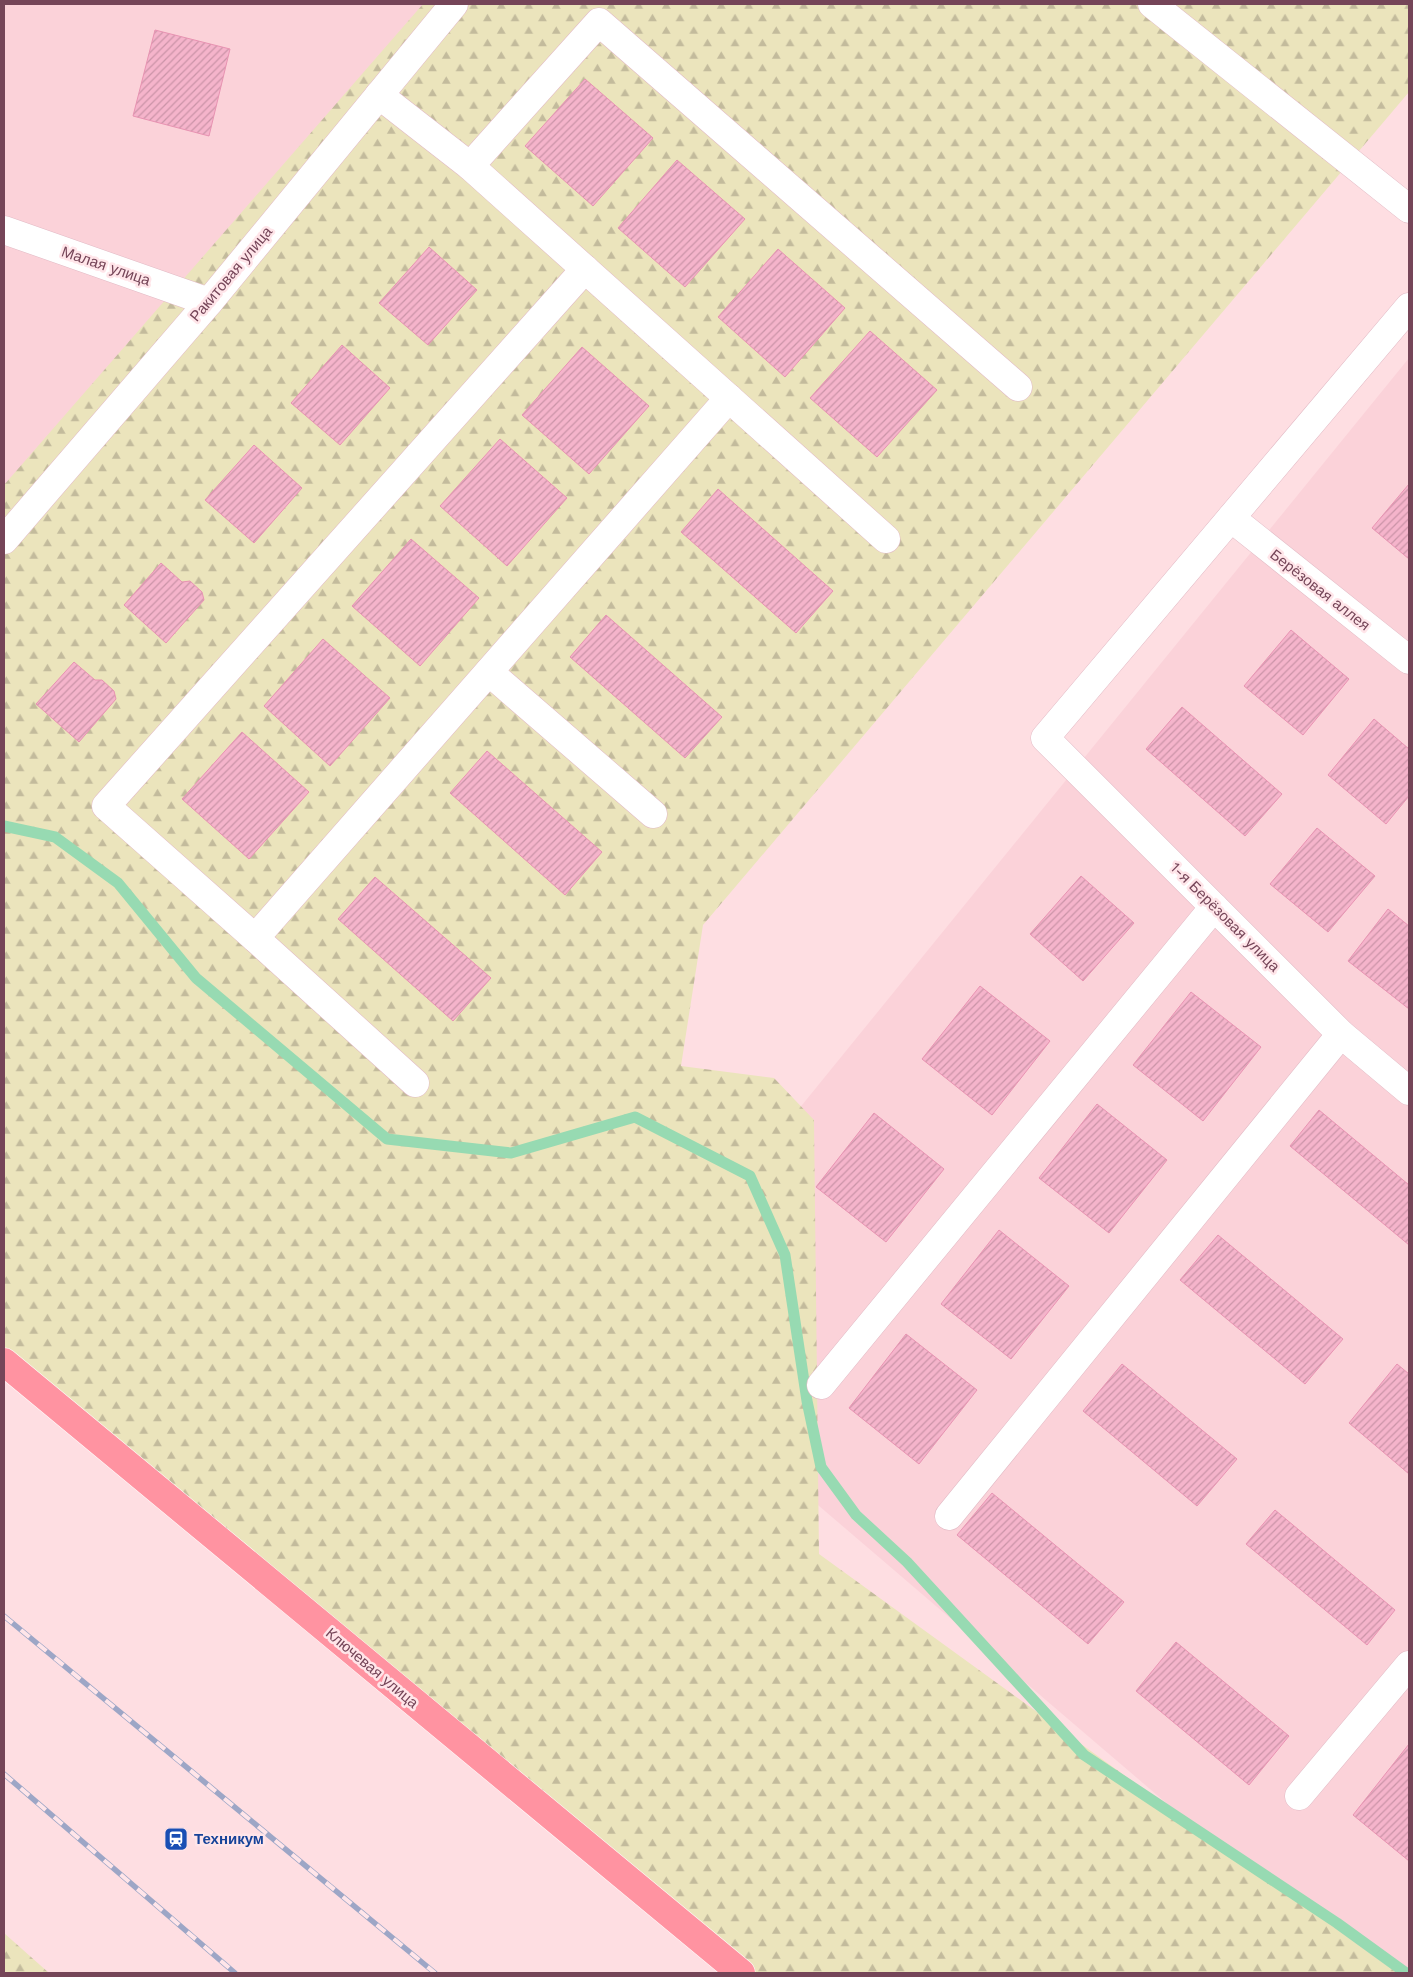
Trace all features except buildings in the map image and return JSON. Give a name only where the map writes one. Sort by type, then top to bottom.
[{"type":"main road","name":"Ключевая улица","points":[[4,1362],[741,1973]]},
{"type":"street","name":"Ракитовая улица","points":[[4,540],[209,302],[454,4]]},
{"type":"street","points":[[1152,4],[1409,209]]},
{"type":"street","points":[[470,166],[599,22],[1018,387]]},
{"type":"street","points":[[379,94],[470,166],[886,539]]},
{"type":"street","name":"Малая улица","points":[[4,230],[209,302]]},
{"type":"street","points":[[415,1083],[106,806],[585,269]]},
{"type":"street","points":[[1231,518],[1409,307]]},
{"type":"street","points":[[255,938],[729,398]]},
{"type":"street","name":"Берёзовая аллея","points":[[1231,518],[1409,660]]},
{"type":"street","name":"1-я Берёзовая улица","points":[[1231,518],[1045,738],[1341,1034],[1409,1091]]},
{"type":"street","points":[[489,672],[653,814]]},
{"type":"street","points":[[820,1385],[1214,907]]},
{"type":"street","points":[[949,1516],[1341,1034]]},
{"type":"street","points":[[1299,1796],[1409,1665]]},
{"type":"shaded area","points":[[4,4],[490,4],[4,559]]},
{"type":"shaded area","points":[[1409,358],[1409,1973],[1365,1973],[763,1458],[772,1142]]},
{"type":"green space","points":[[423,4],[1409,4],[1409,92],[703,925],[681,1066],[774,1078],[814,1120],[819,1554],[1397,1973],[742,1973],[4,1361],[4,485]]},
{"type":"green space","points":[[4,1933],[49,1973],[4,1973]]},
{"type":"waterway","points":[[4,826],[55,837],[118,883],[196,978],[387,1139],[511,1153],[635,1117],[750,1176],[785,1255],[807,1401],[821,1467],[856,1515],[907,1562],[1084,1755],[1337,1923],[1406,1973]]},
{"type":"railway","points":[[4,1616],[435,1973]]},
{"type":"railway","points":[[4,1774],[235,1973]]},
{"type":"place","name":"Техникум","points":[[176,1839]]}]
